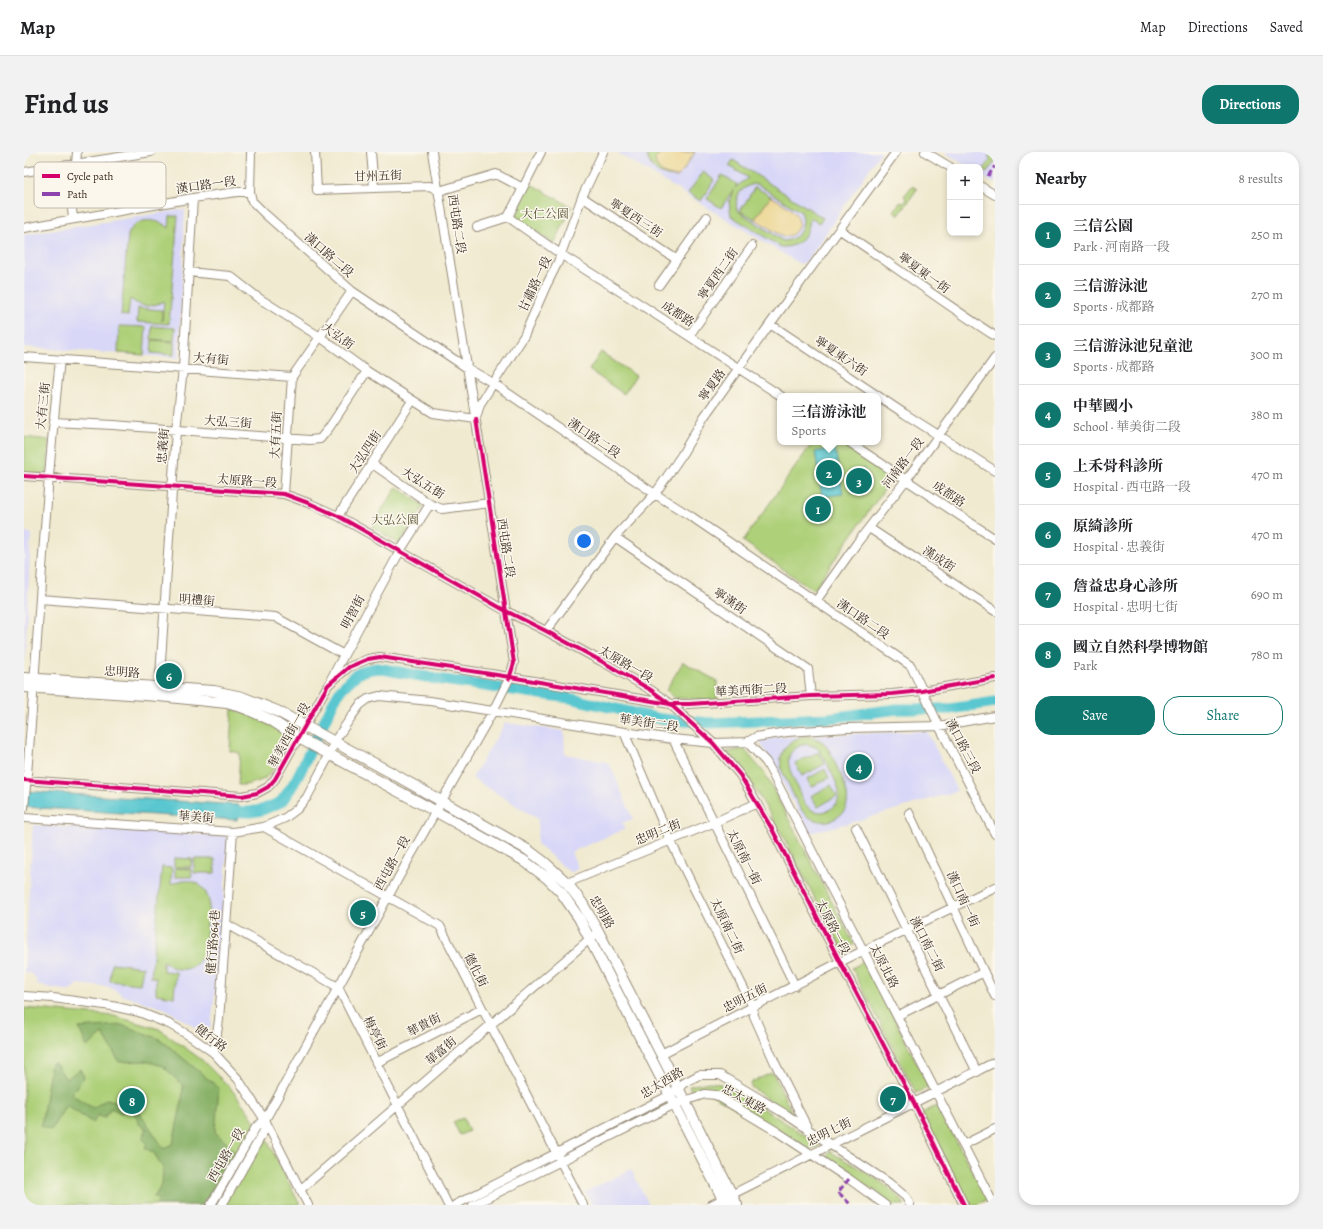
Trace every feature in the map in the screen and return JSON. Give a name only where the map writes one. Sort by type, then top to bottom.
[{"type":"main road","name":"忠明路","points":[[29,683],[159,692],[214,691],[242,697],[277,711],[332,740],[528,850],[567,883],[582,903],[598,931],[678,1087],[727,1200]]},
{"type":"main road","name":"忠明路","points":[[159,692],[227,703],[244,708],[271,720],[300,738],[522,860],[548,878],[579,918],[672,1099],[727,1200],[737,1205]]},
{"type":"street","points":[[76,162],[77,152]]},
{"type":"street","points":[[88,162],[151,152]]},
{"type":"street","points":[[250,192],[251,152]]},
{"type":"street","name":"甘州五街","points":[[315,152],[317,190],[430,186],[439,191]]},
{"type":"street","points":[[371,152],[374,188]]},
{"type":"street","name":"西屯路二段","points":[[432,152],[490,503],[514,663],[510,678],[495,707]]},
{"type":"street","points":[[476,227],[508,218],[541,152]]},
{"type":"street","name":"甘肅路一段","points":[[476,419],[480,404],[524,336],[546,286],[562,255],[582,197],[603,152]]},
{"type":"street","name":"寧夏路","points":[[546,631],[615,537],[655,494],[681,456],[704,417],[896,152]]},
{"type":"street","points":[[926,152],[947,165]]},
{"type":"street","points":[[24,172],[34,170]]},
{"type":"street","points":[[439,191],[496,174],[523,188]]},
{"type":"street","points":[[983,188],[995,195]]},
{"type":"street","name":"漢口路一段","points":[[166,202],[237,192],[250,192]]},
{"type":"street","name":"漢口路二段","points":[[250,192],[252,201],[265,214],[352,291],[467,368],[493,383],[911,666],[926,699]]},
{"type":"street","name":"寧夏西三街","points":[[582,197],[676,259]]},
{"type":"street","name":"忠義街","points":[[159,692],[176,430],[183,369],[193,198]]},
{"type":"street","points":[[72,208],[73,218]]},
{"type":"street","name":"漢口路一段","points":[[24,228],[133,208]]},
{"type":"street","points":[[659,285],[707,217]]},
{"type":"street","name":"成都路","points":[[508,218],[562,255],[777,393]]},
{"type":"street","name":"寧夏東一街","points":[[840,230],[995,336]]},
{"type":"street","name":"寧夏西二街","points":[[689,336],[752,246]]},
{"type":"street","name":"大弘街","points":[[188,272],[214,273],[230,276],[257,297],[320,337],[367,371],[433,413],[476,419]]},
{"type":"street","points":[[292,377],[352,291]]},
{"type":"street","name":"寧夏東六街","points":[[770,324],[875,393]]},
{"type":"street","name":"大有街","points":[[24,357],[292,377]]},
{"type":"street","name":"河南路一段","points":[[816,601],[995,358]]},
{"type":"street","name":"大有三街","points":[[24,808],[29,683],[40,599],[48,478],[60,360]]},
{"type":"street","name":"大弘三街","points":[[53,422],[310,440],[320,439],[367,371]]},
{"type":"street","name":"大有五街","points":[[284,494],[292,377]]},
{"type":"street","name":"寧夏東六街","points":[[881,397],[995,471]]},
{"type":"street","name":"大弘四街","points":[[338,516],[412,400]]},
{"type":"street","name":"成都路","points":[[854,445],[995,539]]},
{"type":"street","name":"大弘五街","points":[[371,463],[430,504],[442,509],[490,503]]},
{"type":"street","name":"太原路一段","points":[[24,476],[284,494],[338,516],[506,611],[601,661],[660,696],[673,706],[712,743],[740,775],[757,803],[772,829],[914,1103],[964,1205]]},
{"type":"street","name":"明智街","points":[[328,685],[400,551],[430,504]]},
{"type":"street","name":"漢成街","points":[[869,528],[995,611]]},
{"type":"street","name":"寧漢街","points":[[615,537],[808,669],[811,696]]},
{"type":"street","name":"明禮街","points":[[40,599],[275,618],[344,655]]},
{"type":"street","name":"華美西街一段","points":[[26,782],[242,796],[257,793],[268,787],[275,779],[300,738],[328,685],[349,667],[368,659],[380,657],[510,678]]},
{"type":"street","name":"華美西街二段","points":[[510,678],[673,706],[811,696],[892,694],[922,691],[995,678]]},
{"type":"street","name":"華美街二段","points":[[327,752],[332,740],[360,705],[368,699],[379,696],[495,707],[624,732],[712,743],[747,742],[756,737],[787,732],[848,728],[939,726],[995,716]]},
{"type":"street","name":"漢口路三段","points":[[926,699],[995,834]]},
{"type":"street","name":"西屯路一段","points":[[222,1205],[264,1131],[265,1120],[435,811],[495,707]]},
{"type":"street","name":"太原南二街","points":[[624,732],[670,840],[753,1007],[754,1016],[775,1063],[809,1129]]},
{"type":"street","name":"太原南一街","points":[[673,739],[795,986]]},
{"type":"street","name":"太原北路","points":[[747,742],[766,762],[774,775],[832,887],[863,951],[937,1092],[992,1204]]},
{"type":"street","name":"華美街","points":[[24,818],[233,832],[264,827],[285,818],[297,809],[307,797],[327,752]]},
{"type":"street","name":"忠明二街","points":[[567,883],[714,823],[757,803]]},
{"type":"street","name":"漢口南一街","points":[[909,813],[995,996]]},
{"type":"street","name":"德化街","points":[[264,827],[440,926],[583,1205]]},
{"type":"street","name":"漢口南二街","points":[[856,828],[977,1072]]},
{"type":"street","name":"健行路964巷","points":[[214,1053],[219,1020],[233,832]]},
{"type":"street","name":"忠明五街","points":[[661,1054],[840,962],[995,887]]},
{"type":"street","points":[[226,924],[338,987]]},
{"type":"street","name":"華富街","points":[[300,1190],[598,931]]},
{"type":"street","points":[[897,1016],[984,972]]},
{"type":"street","name":"梅亭街","points":[[338,987],[448,1205]]},
{"type":"street","name":"健行路","points":[[24,996],[54,998],[112,1006],[139,1012],[169,1024],[190,1036],[214,1053],[238,1079],[265,1120],[308,1205]]},
{"type":"street","name":"華貴街","points":[[376,1063],[482,1009]]},
{"type":"street","name":"忠明七街","points":[[711,1205],[727,1200],[811,1154],[994,1065]]},
{"type":"street","name":"忠太西路","points":[[455,1205],[558,1157],[672,1099],[678,1087],[699,1076],[720,1075],[809,1129],[830,1145],[889,1183],[906,1197],[910,1205]]},
{"type":"street","name":"忠太東路","points":[[672,1099],[684,1100],[705,1094],[716,1095],[776,1131],[849,1179],[885,1205]]},
{"type":"street","name":"西屯路一段","points":[[211,1205],[256,1126],[265,1120]]},
{"type":"street","points":[[963,1146],[995,1129]]},
{"type":"street","points":[[473,1205],[558,1157]]},
{"type":"shaded area","points":[[616,152],[881,152],[807,261],[800,264]]},
{"type":"shaded area","points":[[944,152],[995,152],[995,184],[983,177],[983,164],[963,164]]},
{"type":"shaded area","points":[[185,209],[179,358],[24,347],[24,235]]},
{"type":"shaded area","points":[[24,533],[31,533],[25,659],[24,659]]},
{"type":"shaded area","points":[[505,723],[564,731],[565,754],[606,762],[611,767],[633,819],[622,823],[625,829],[571,852],[578,868],[571,873],[537,844],[538,819],[472,778]]},
{"type":"shaded area","points":[[927,731],[957,791],[857,821],[810,833],[760,742],[776,737]]},
{"type":"shaded area","points":[[33,825],[225,836],[228,840],[221,938],[211,1027],[203,1032],[166,1009],[124,996],[109,987],[78,984],[70,991],[37,985],[36,979],[31,973],[24,972]]},
{"type":"shaded area","points":[[631,1169],[649,1205],[592,1205],[585,1192]]},
{"type":"green space","points":[[650,152],[695,152],[682,172],[677,177],[672,177],[658,172],[651,166],[647,156]]},
{"type":"green space","points":[[991,154],[995,157],[995,162],[987,172],[983,170],[991,160],[988,157]]},
{"type":"green space","points":[[733,160],[823,218],[819,223],[810,218],[808,230],[798,243],[787,247],[781,247],[731,216],[729,202],[733,190],[721,208],[707,199],[722,175],[737,184],[735,188],[748,178],[729,166]],"holes":[[[757,184],[801,212],[803,218],[802,228],[793,238],[783,241],[737,210],[736,205],[742,190],[749,185]]]},
{"type":"green space","points":[[703,172],[714,180],[701,201],[688,193]]},
{"type":"green space","name":"大仁公園","points":[[529,183],[572,207],[554,244],[513,215]]},
{"type":"green space","points":[[912,186],[917,189],[899,215],[894,211],[901,201],[906,201],[904,196]]},
{"type":"green space","points":[[755,187],[771,196],[755,219],[740,211]]},
{"type":"green space","points":[[170,216],[178,216],[169,324],[137,322],[138,308],[162,310],[162,321],[164,301],[155,305],[147,306],[130,299],[128,316],[121,315],[128,235],[136,224],[141,222],[159,222],[169,228]]},
{"type":"green space","points":[[119,326],[146,327],[144,355],[118,353]]},
{"type":"green space","points":[[152,326],[175,328],[174,341],[151,339]]},
{"type":"green space","points":[[152,340],[174,342],[174,355],[151,353]]},
{"type":"green space","points":[[601,352],[636,376],[624,394],[589,370]]},
{"type":"green space","points":[[24,437],[49,440],[47,475],[24,473]]},
{"type":"green space","points":[[811,445],[846,445],[893,477],[813,590],[743,541]]},
{"type":"green space","name":"大弘公園","points":[[397,487],[424,506],[399,544],[371,526]]},
{"type":"green space","points":[[683,662],[717,681],[717,700],[675,698],[666,690]]},
{"type":"green space","points":[[232,709],[250,714],[286,733],[276,764],[272,770],[261,780],[244,785],[238,785],[240,753],[230,751]]},
{"type":"green space","points":[[801,737],[811,737],[824,743],[846,789],[847,803],[845,810],[832,820],[819,821],[812,819],[804,813],[800,808],[782,770],[781,761],[784,750],[791,742]],"holes":[[[802,745],[813,746],[819,750],[827,763],[838,788],[838,800],[829,810],[820,812],[812,810],[806,805],[792,776],[789,758],[791,753]]]},
{"type":"green space","points":[[744,749],[765,774],[854,944],[842,951],[782,834],[756,791],[727,752]]},
{"type":"green space","points":[[819,752],[825,764],[802,776],[795,763]]},
{"type":"green space","points":[[825,769],[829,778],[811,787],[807,779]]},
{"type":"green space","points":[[831,785],[837,796],[818,807],[811,796]]},
{"type":"green space","points":[[174,858],[192,859],[191,867],[174,867]]},
{"type":"green space","points":[[194,859],[215,859],[215,873],[194,873]]},
{"type":"green space","points":[[162,867],[172,868],[171,884],[183,880],[199,884],[205,891],[209,900],[205,950],[201,959],[194,966],[185,969],[173,967],[163,961],[163,971],[176,972],[174,997],[156,994],[156,978],[151,977]]},
{"type":"green space","points":[[175,868],[191,869],[192,877],[175,877]]},
{"type":"green space","points":[[865,961],[929,1087],[916,1093],[852,968]]},
{"type":"green space","points":[[112,963],[143,967],[140,984],[110,981]]},
{"type":"green space","points":[[24,1008],[114,1016],[159,1029],[202,1060],[232,1090],[267,1140],[300,1205],[24,1205]]},
{"type":"green space","points":[[122,1025],[160,1039],[219,1088],[215,1132],[235,1151],[203,1205],[155,1205],[159,1200],[154,1197],[162,1185],[163,1168],[154,1153],[145,1148],[147,1143],[142,1138],[147,1129],[138,1123],[135,1115],[130,1112],[127,1111],[121,1113],[111,1108],[104,1118],[98,1115],[93,1123],[66,1105],[51,1130],[41,1126],[51,1063],[55,1063],[66,1079],[80,1069],[84,1077],[71,1094],[93,1108],[107,1099],[136,1107],[164,1149],[173,1143],[182,1101],[183,1086],[163,1066],[146,1061],[119,1062],[103,1034],[87,1047],[79,1028]]},
{"type":"green space","points":[[771,1073],[774,1074],[792,1113],[790,1115],[751,1087],[752,1082]]},
{"type":"green space","points":[[709,1082],[720,1084],[753,1102],[820,1145],[811,1150],[705,1091],[692,1093],[689,1086]]},
{"type":"green space","points":[[937,1106],[988,1199],[976,1205],[969,1205],[922,1113]]},
{"type":"green space","points":[[463,1118],[469,1131],[460,1135],[453,1122]]},
{"type":"green space","points":[[829,1151],[881,1182],[899,1197],[905,1205],[891,1205],[878,1193],[826,1161]]},
{"type":"sand","points":[[661,152],[695,152],[677,177],[665,174],[656,164],[655,159]]},
{"type":"sand","points":[[771,196],[790,208],[797,217],[799,222],[798,227],[796,231],[788,236],[783,237],[755,219]]},
{"type":"water","points":[[835,448],[843,494],[822,497],[815,452]]},
{"type":"water","points":[[864,469],[868,490],[853,493],[850,472]]},
{"type":"water","points":[[24,791],[239,805],[237,820],[24,807]]},
{"type":"waterway","points":[[225,811],[250,812],[262,810],[281,802],[298,776],[341,689],[356,675],[366,670],[377,668],[443,680],[569,698],[661,719],[710,723],[829,718],[897,709],[950,709],[995,702]]},
{"type":"marked path","points":[[988,176],[995,166]]},
{"type":"marked path","points":[[849,1179],[838,1192],[851,1205]]},
{"type":"cycle path","points":[[476,419],[514,663],[509,679]]},
{"type":"cycle path","points":[[24,476],[284,494],[338,516],[506,611],[601,661],[651,690],[670,704],[713,743],[740,775],[772,829],[914,1103],[964,1205]]},
{"type":"cycle path","points":[[24,780],[242,796],[257,793],[268,787],[275,779],[328,685],[349,667],[368,659],[380,657],[670,704],[811,696],[892,694],[922,691],[995,678]]},
{"type":"place","name":"三信游泳池","points":[[829,473]]},
{"type":"place","name":"三信游泳池兒童池","points":[[859,481]]},
{"type":"place","name":"三信公園","points":[[818,509]]},
{"type":"place","name":"原綺診所","points":[[169,676]]},
{"type":"place","name":"中華國小","points":[[859,767]]},
{"type":"place","name":"上禾骨科診所","points":[[363,913]]},
{"type":"place","name":"詹益忠身心診所","points":[[893,1099]]},
{"type":"place","name":"國立自然科學博物館","points":[[132,1101]]}]
